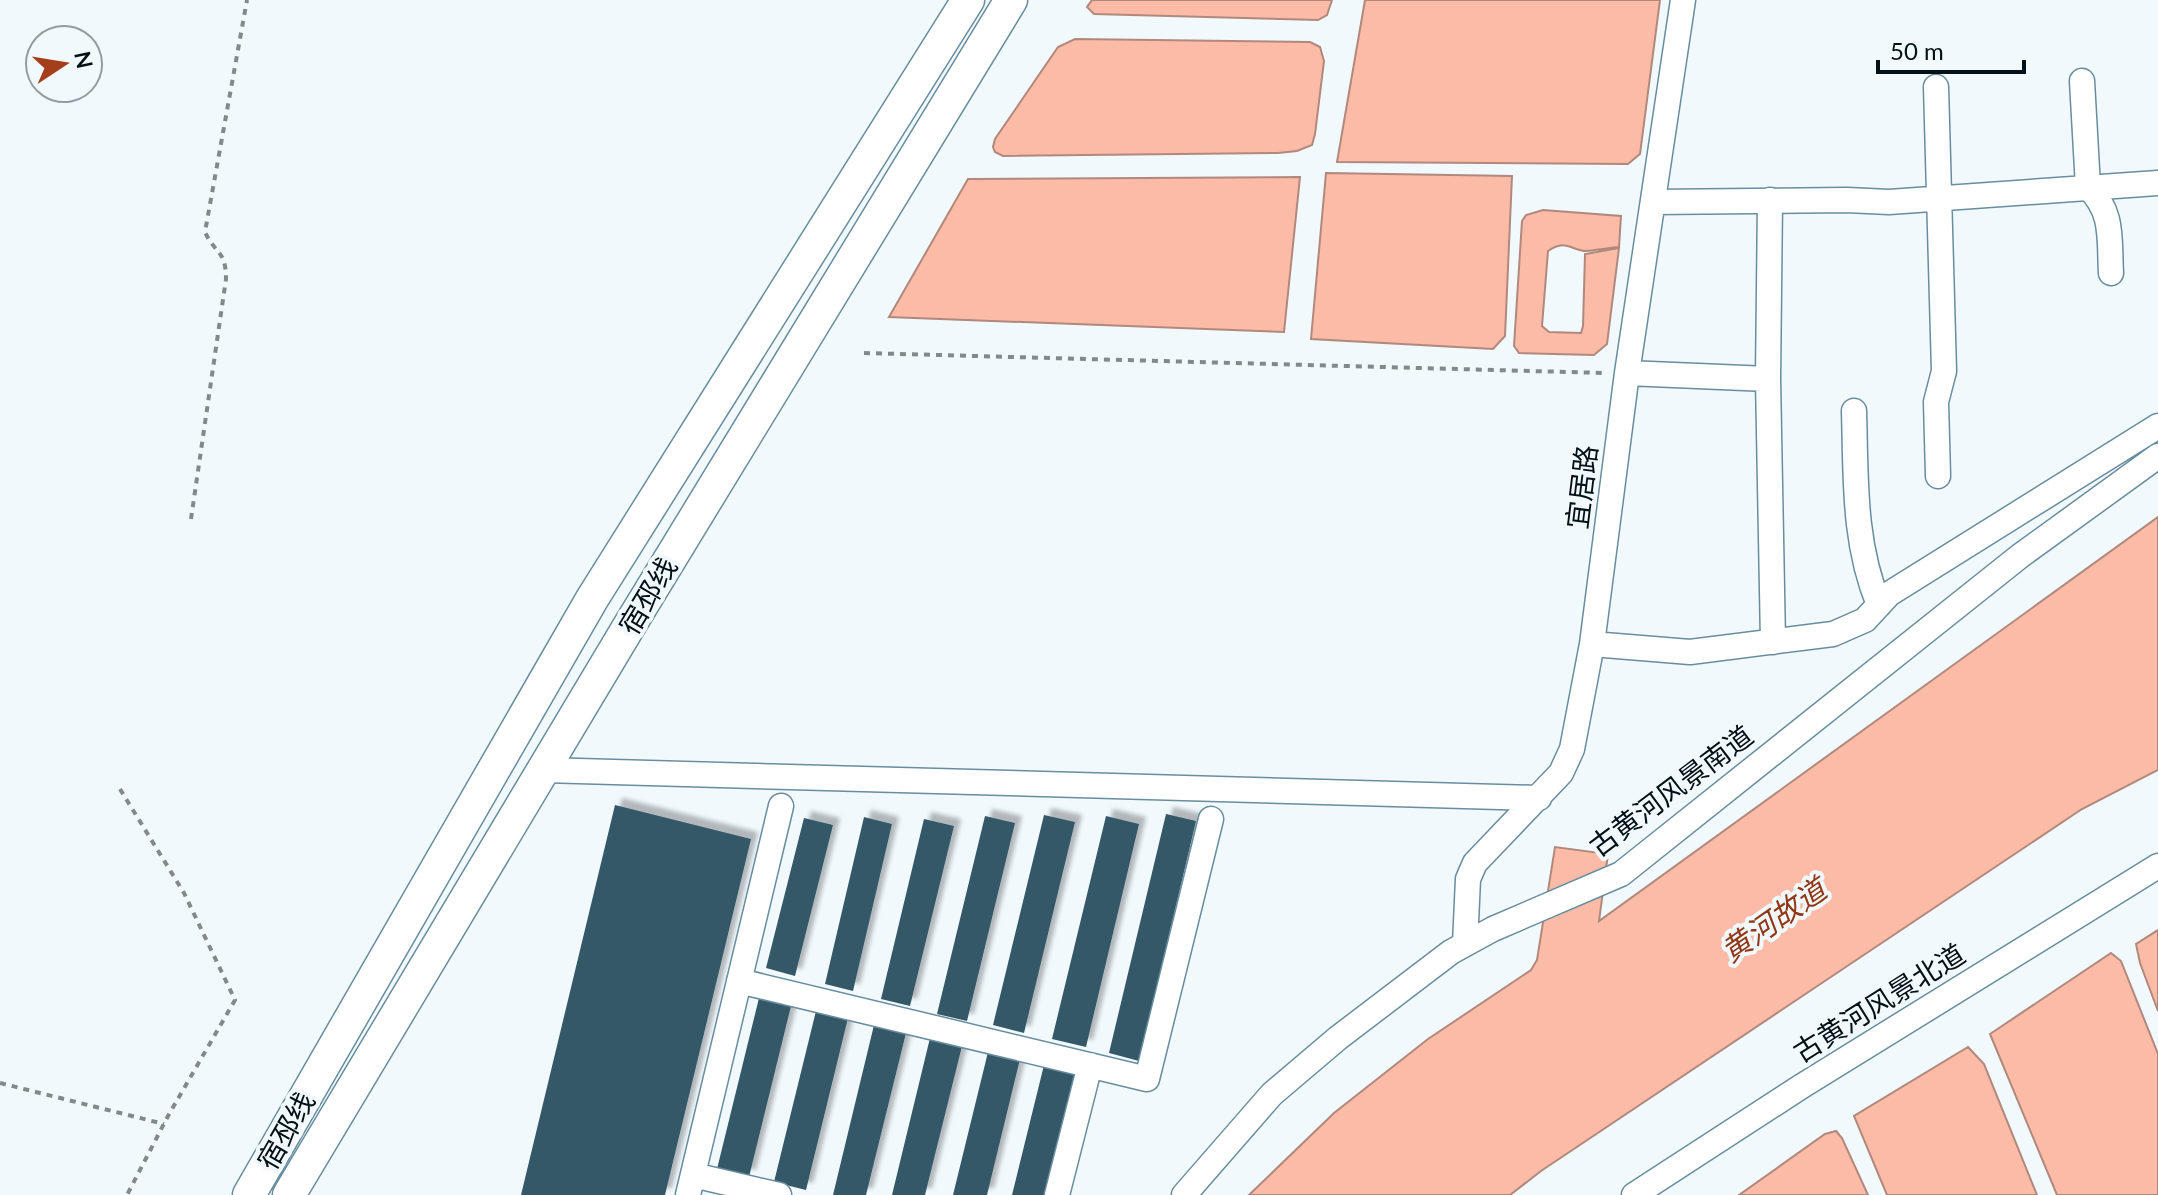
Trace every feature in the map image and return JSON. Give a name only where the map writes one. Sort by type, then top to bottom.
[{"type":"main road","name":"宿邳线","points":[[249,1195],[592,599],[968,0]]},
{"type":"main road","name":"宿邳线","points":[[289,1195],[1011,0]]},
{"type":"street","name":"宜居路","points":[[1465,944],[1468,879],[1475,863],[1561,773],[1572,749],[1592,644],[1627,373],[1683,0]]},
{"type":"street","points":[[2082,81],[2088,187],[2101,200],[2109,224],[2111,273]]},
{"type":"street","points":[[1936,87],[1944,371],[1936,402],[1938,476]]},
{"type":"street","points":[[1653,202],[1889,202],[2158,183]]},
{"type":"street","points":[[1770,200],[1768,379],[1773,642]]},
{"type":"street","points":[[1627,373],[1768,379]]},
{"type":"street","points":[[1854,411],[1857,517],[1866,574],[1879,605]]},
{"type":"street","points":[[1592,644],[1690,652],[1833,634],[1865,620],[1889,594],[2158,426]]},
{"type":"street","name":"古黄河风景南道","points":[[1184,1195],[1272,1094],[1338,1038],[1451,952],[1493,929],[1621,874],[2020,556],[2158,456]]},
{"type":"street","points":[[543,770],[1539,798]]},
{"type":"street","points":[[779,1195],[690,1185],[781,806]]},
{"type":"street","points":[[739,981],[1147,1079],[1211,819]]},
{"type":"street","name":"古黄河风景北道","points":[[1634,1195],[1802,1086],[2158,866]]},
{"type":"street","points":[[1057,1195],[1090,1065]]},
{"type":"path","points":[[191,519],[226,279],[226,265],[221,252],[210,243],[205,232],[247,0]]},
{"type":"path","points":[[864,353],[1627,373]]},
{"type":"path","points":[[120,789],[184,893],[235,1000],[127,1195]]},
{"type":"path","points":[[0,1083],[164,1124]]},
{"type":"water","points":[[1092,0],[1332,0],[1327,15],[1318,20],[1094,14],[1087,7]]},
{"type":"water","points":[[1365,0],[1660,0],[1640,154],[1628,164],[1337,162]]},
{"type":"water","points":[[1075,39],[1310,42],[1320,47],[1324,61],[1312,145],[1297,151],[1278,153],[1003,156],[995,152],[995,139],[1058,47]]},
{"type":"water","points":[[1326,173],[1512,176],[1505,336],[1493,349],[1311,339]]},
{"type":"water","points":[[1300,177],[1284,332],[889,317],[968,179]]},
{"type":"water","points":[[1543,210],[1621,216],[1619,247],[1586,251],[1560,246],[1548,251],[1542,326],[1549,332],[1581,333],[1585,254],[1619,248],[1607,344],[1594,355],[1519,353],[1514,346],[1522,221],[1526,215]]},
{"type":"water","name":"黄河故道","points":[[2158,517],[2158,770],[2082,809],[1541,1171],[1510,1195],[1249,1195],[1334,1113],[1428,1039],[1531,970],[1537,960],[1555,847],[1608,854],[1599,921]]},
{"type":"water","points":[[2158,930],[2158,1011],[2136,944]]},
{"type":"water","points":[[2111,953],[2121,961],[2158,1054],[2158,1195],[2057,1195],[1990,1034]]},
{"type":"water","points":[[1968,1047],[1984,1064],[2037,1195],[1887,1195],[1854,1116]]},
{"type":"water","points":[[1836,1131],[1868,1195],[1739,1195],[1825,1134]]},
{"type":"building","points":[[615,805],[751,839],[665,1195],[521,1195]]},
{"type":"building","points":[[1166,814],[1196,821],[1139,1061],[1109,1053]]},
{"type":"building","points":[[1044,815],[1075,822],[1024,1033],[993,1025]]},
{"type":"building","points":[[985,816],[1015,823],[967,1021],[937,1014]]},
{"type":"building","points":[[1106,816],[1139,824],[1086,1047],[1052,1039]]},
{"type":"building","points":[[864,817],[892,824],[853,991],[825,984]]},
{"type":"building","points":[[804,818],[833,825],[795,976],[766,968]]},
{"type":"building","points":[[924,819],[954,826],[910,1006],[881,999]]},
{"type":"building","points":[[759,998],[791,1006],[749,1177],[717,1169]]},
{"type":"building","points":[[816,1011],[848,1018],[806,1190],[774,1182]]},
{"type":"building","points":[[874,1025],[906,1033],[866,1195],[833,1195]]},
{"type":"building","points":[[930,1038],[962,1046],[925,1195],[892,1195]]},
{"type":"building","points":[[988,1052],[1020,1059],[987,1195],[953,1195]]},
{"type":"building","points":[[1044,1065],[1076,1073],[1046,1195],[1012,1195]]}]
